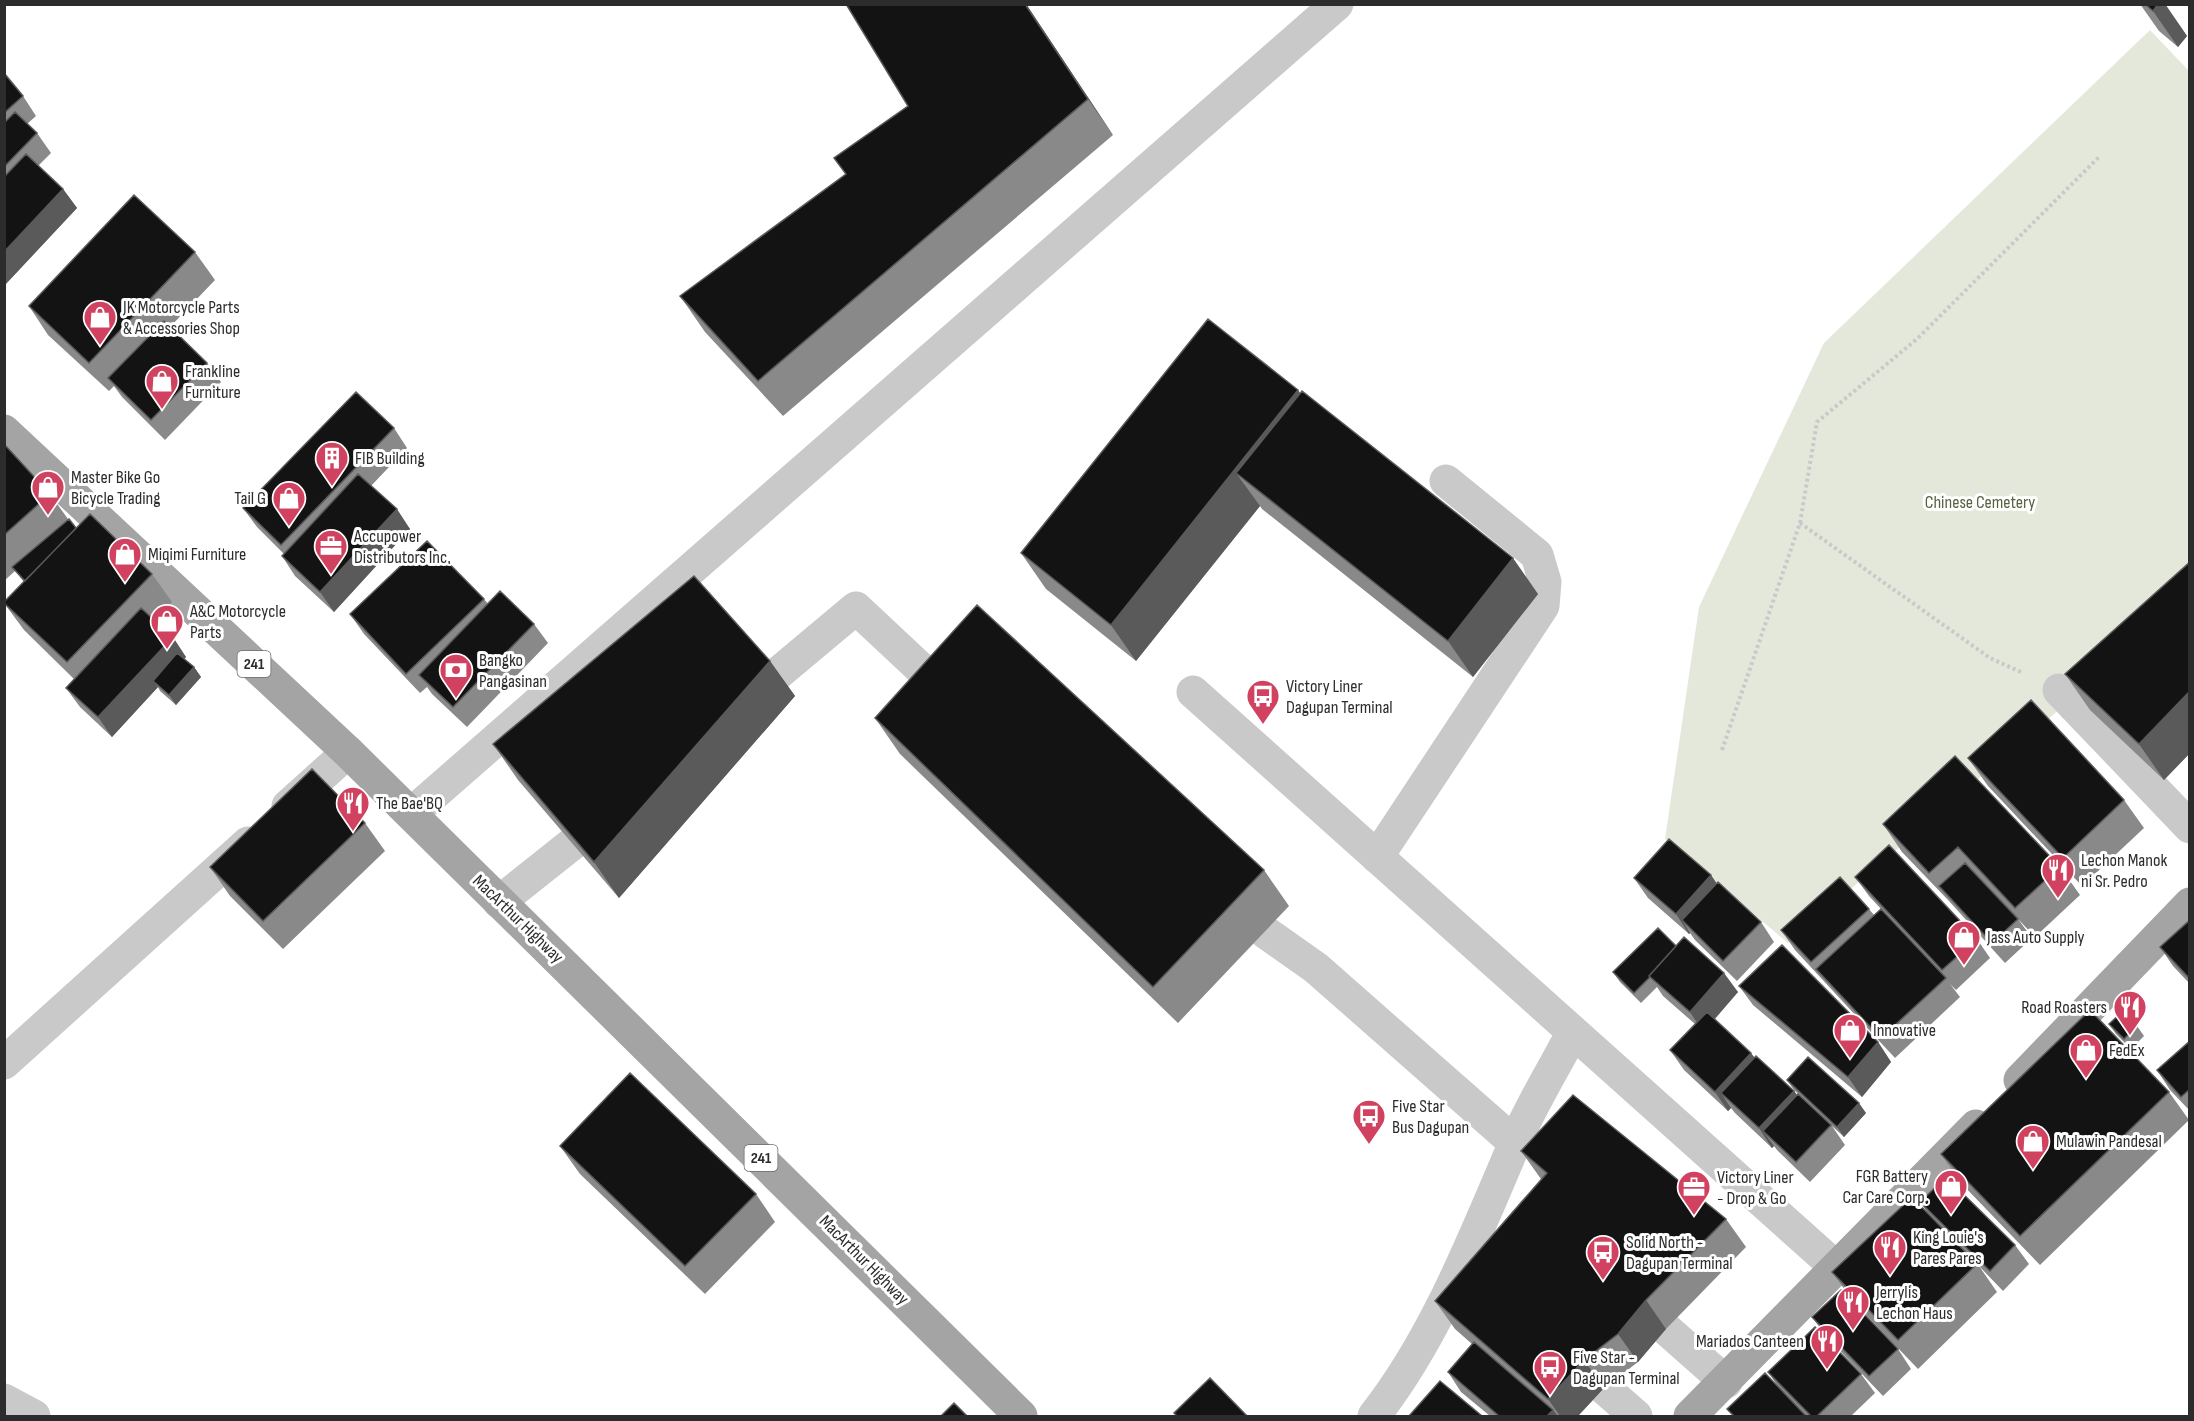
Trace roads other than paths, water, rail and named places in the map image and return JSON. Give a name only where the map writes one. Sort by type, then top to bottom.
[{"type":"main road","name":"MacArthur Highway","points":[[4,431],[348,752],[1021,1416]]},
{"type":"main road","points":[[1690,1416],[1838,1269],[2190,904]]},
{"type":"street","points":[[411,814],[1337,4]]},
{"type":"street","points":[[1377,857],[1543,606],[1545,582],[1537,555],[1446,482]]},
{"type":"street","points":[[776,675],[856,608],[951,697]]},
{"type":"street","points":[[2059,690],[2190,827]]},
{"type":"street","points":[[1193,692],[1838,1269]]},
{"type":"street","points":[[4,1063],[348,752]]},
{"type":"street","points":[[500,902],[572,844]]},
{"type":"street","points":[[1265,932],[1316,968],[1515,1143]]},
{"type":"street","points":[[1374,1416],[1397,1387],[1443,1301],[1504,1209],[1515,1143],[1573,1032]]},
{"type":"street","points":[[1443,1301],[1481,1290]]},
{"type":"street","points":[[1666,1329],[1726,1382]]},
{"type":"street","points":[[1604,1388],[1636,1416]]},
{"type":"street","points":[[4,1400],[34,1416]]},
{"type":"place","name":"JK Motorcycle Parts & Accessories Shop","points":[[100,346]]},
{"type":"place","name":"Frankline Furniture","points":[[162,410]]},
{"type":"place","name":"FIB Building","points":[[332,487]]},
{"type":"place","name":"Master Bike Go Bicycle Trading","points":[[48,516]]},
{"type":"place","name":"Tail G","points":[[289,527]]},
{"type":"place","name":"Accupower Distributors Inc.","points":[[331,575]]},
{"type":"place","name":"Miqimi Furniture","points":[[125,583]]},
{"type":"place","name":"A&C Motorcycle Parts","points":[[167,650]]},
{"type":"place","name":"Bangko Pangasinan","points":[[456,699]]},
{"type":"place","name":"Victory Liner Dagupan Terminal","points":[[1263,725]]},
{"type":"place","name":"The Bae'BQ","points":[[353,832]]},
{"type":"place","name":"Lechon Manok ni Sr. Pedro","points":[[2058,899]]},
{"type":"place","name":"Jass Auto Supply","points":[[1964,966]]},
{"type":"place","name":"Road Roasters","points":[[2130,1036]]},
{"type":"place","name":"Innovative","points":[[1850,1059]]},
{"type":"place","name":"FedEx","points":[[2086,1079]]},
{"type":"place","name":"Five Star Bus Dagupan","points":[[1369,1145]]},
{"type":"place","name":"Mulawin Pandesal","points":[[2033,1170]]},
{"type":"place","name":"FGR Battery Car Care Corp.","points":[[1951,1215]]},
{"type":"place","name":"Victory Liner - Drop & Go","points":[[1694,1216]]},
{"type":"place","name":"King Louie's Pares Pares","points":[[1890,1276]]},
{"type":"place","name":"Solid North - Dagupan Terminal","points":[[1603,1281]]},
{"type":"place","name":"Jerrylis Lechon Haus","points":[[1853,1331]]},
{"type":"place","name":"Mariados Canteen","points":[[1827,1370]]},
{"type":"place","name":"Five Star - Dagupan Terminal","points":[[1550,1396]]},
{"type":"park label","name":"Chinese Cemetery","points":[[1980,502]]}]
